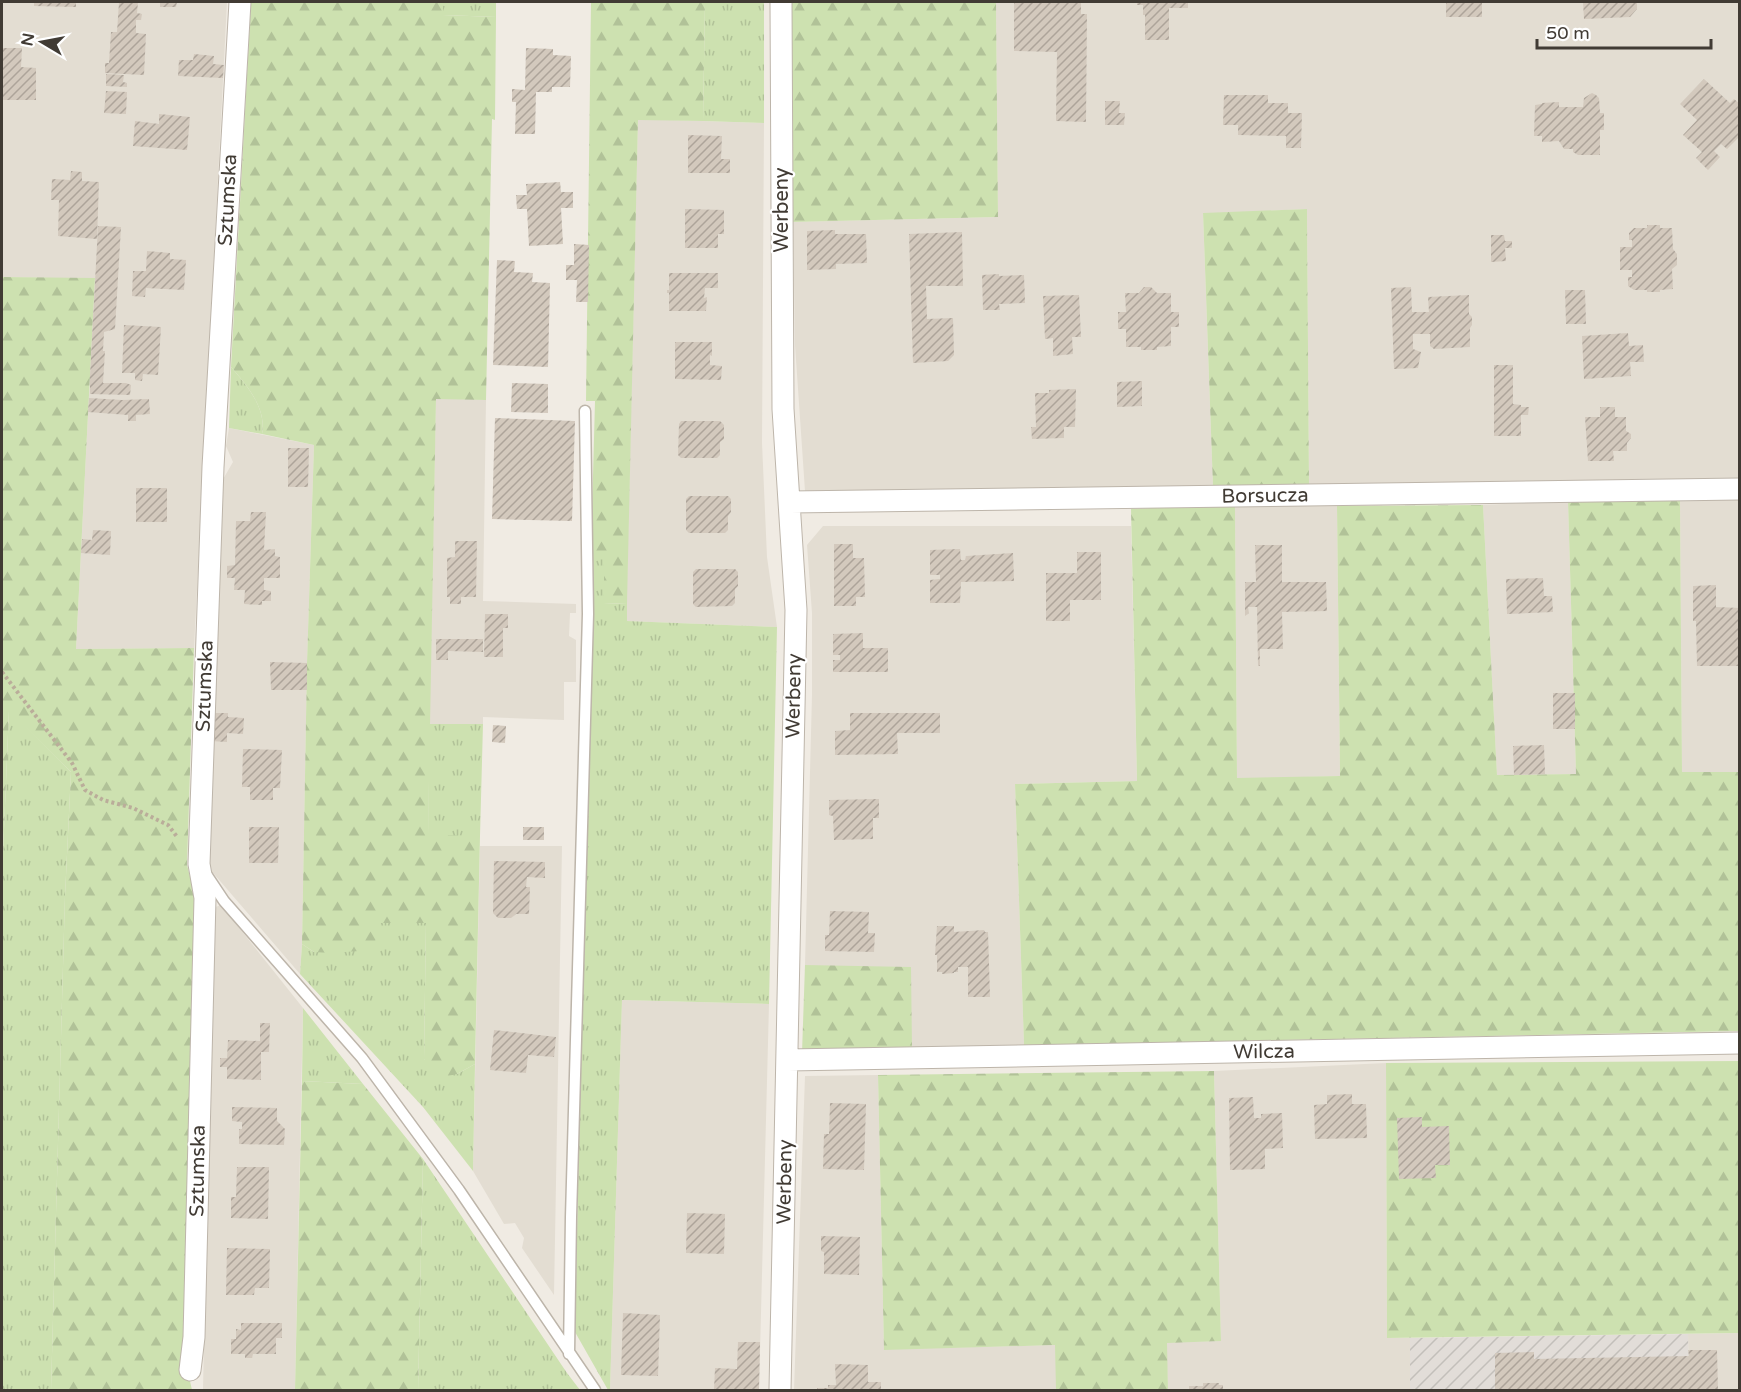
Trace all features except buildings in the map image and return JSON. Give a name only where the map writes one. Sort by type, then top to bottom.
[{"type":"street","name":"Sztumska","points":[[190,1370],[194,1337],[205,898],[199,864],[213,467],[240,2]]},
{"type":"street","name":"Werbeny","points":[[780,1390],[796,610],[783,409],[781,2]]},
{"type":"street","name":"Borsucza","points":[[790,502],[1740,489]]},
{"type":"street","name":"Wilcza","points":[[788,1060],[1740,1043]]},
{"type":"lane","points":[[569,1353],[588,614],[585,411]]},
{"type":"lane","points":[[199,864],[230,909],[362,1058],[459,1190],[595,1390]]},
{"type":"path","points":[[2,672],[72,763],[85,790],[103,800],[133,808],[168,825],[199,864]]},
{"type":"shaded area","points":[[2,2],[227,2],[194,648],[76,649],[95,279],[2,277]]},
{"type":"shaded area","points":[[996,2],[1739,2],[1739,480],[1309,485],[1307,209],[1203,214],[1213,487],[805,491],[795,345],[793,222],[998,217]]},
{"type":"shaded area","points":[[638,119],[764,123],[762,443],[767,557],[777,627],[626,621]]},
{"type":"shaded area","points":[[436,398],[486,400],[483,601],[576,604],[576,613],[570,613],[569,636],[576,640],[576,682],[564,682],[564,720],[483,717],[483,724],[429,724]]},
{"type":"shaded area","points":[[229,428],[314,445],[300,974],[208,867],[222,481],[233,462],[226,446]]},
{"type":"shaded area","points":[[1739,496],[1739,772],[1682,772],[1680,497]]},
{"type":"shaded area","points":[[1568,501],[1576,774],[1497,776],[1483,505]]},
{"type":"shaded area","points":[[1235,504],[1337,506],[1340,776],[1237,779]]},
{"type":"shaded area","points":[[823,526],[1131,526],[1137,781],[1015,784],[1024,1045],[912,1049],[805,965],[812,695],[812,613],[807,545]]},
{"type":"shaded area","points":[[480,846],[562,846],[554,1295],[522,1248],[524,1238],[515,1223],[504,1224],[473,1171]]},
{"type":"shaded area","points":[[221,905],[303,1008],[295,1390],[203,1390],[213,908]]},
{"type":"shaded area","points":[[622,1000],[769,1004],[759,1390],[610,1390]]},
{"type":"shaded area","points":[[1386,1063],[1387,1338],[1410,1338],[1410,1390],[1168,1390],[1166,1342],[1221,1341],[1214,1071]]},
{"type":"shaded area","points":[[878,1075],[884,1349],[1056,1345],[1056,1390],[794,1390],[805,1076]]},
{"type":"shaded area","points":[[1739,1333],[1739,1390],[1689,1390],[1688,1334]]},
{"type":"shaded area","points":[[1688,1334],[1689,1390],[1410,1390],[1410,1338]]},
{"type":"green space","points":[[251,2],[443,2],[443,15],[496,17],[486,400],[436,399],[428,835],[480,836],[475,1064],[457,1074],[444,1077],[424,1059],[426,923],[378,923],[378,938],[368,948],[359,951],[314,952],[302,944],[314,445],[262,434],[262,416],[259,407],[231,367]]},
{"type":"green space","points":[[443,2],[496,2],[496,17],[443,15]]},
{"type":"green space","points":[[591,2],[705,2],[703,121],[638,120],[627,604],[604,603],[604,551],[591,551],[595,401],[586,401]]},
{"type":"green space","points":[[705,2],[764,2],[764,123],[703,121]]},
{"type":"green space","points":[[790,2],[996,2],[998,217],[793,222]]},
{"type":"green space","points":[[1307,209],[1309,485],[1213,487],[1203,213]]},
{"type":"green space","points":[[2,277],[95,278],[76,649],[194,648],[187,865],[197,904],[183,1350],[192,1390],[51,1390],[65,896],[71,772],[9,711],[2,877]]},
{"type":"green space","points":[[231,367],[259,407],[263,425],[262,434],[229,428]]},
{"type":"green space","points":[[1680,497],[1682,772],[1739,772],[1739,1031],[1024,1045],[1015,784],[1137,781],[1131,509],[1235,504],[1237,778],[1340,776],[1337,506],[1483,505],[1497,775],[1576,774],[1568,501]]},
{"type":"green space","points":[[591,551],[604,551],[604,603],[627,604],[627,621],[777,627],[769,1004],[622,1000],[610,1390],[575,1332]]},
{"type":"green space","points":[[9,710],[71,772],[65,896],[51,1390],[2,1390],[2,877]]},
{"type":"green space","points":[[429,724],[483,724],[480,836],[428,836]]},
{"type":"green space","points":[[378,923],[426,923],[424,1059],[457,1074],[475,1064],[473,1171],[423,1107],[300,974],[302,944],[314,952]]},
{"type":"green space","points":[[805,965],[911,967],[912,1049],[802,1053]]},
{"type":"green space","points":[[303,1008],[363,1084],[302,1081]]},
{"type":"green space","points":[[1739,1061],[1739,1333],[1387,1338],[1386,1063]]},
{"type":"green space","points":[[1214,1071],[1221,1341],[1167,1343],[1168,1390],[1056,1390],[1055,1345],[884,1350],[878,1075]]},
{"type":"green space","points":[[302,1081],[363,1084],[423,1159],[418,1390],[295,1390]]},
{"type":"green space","points":[[423,1159],[567,1373],[580,1390],[418,1390]]}]
